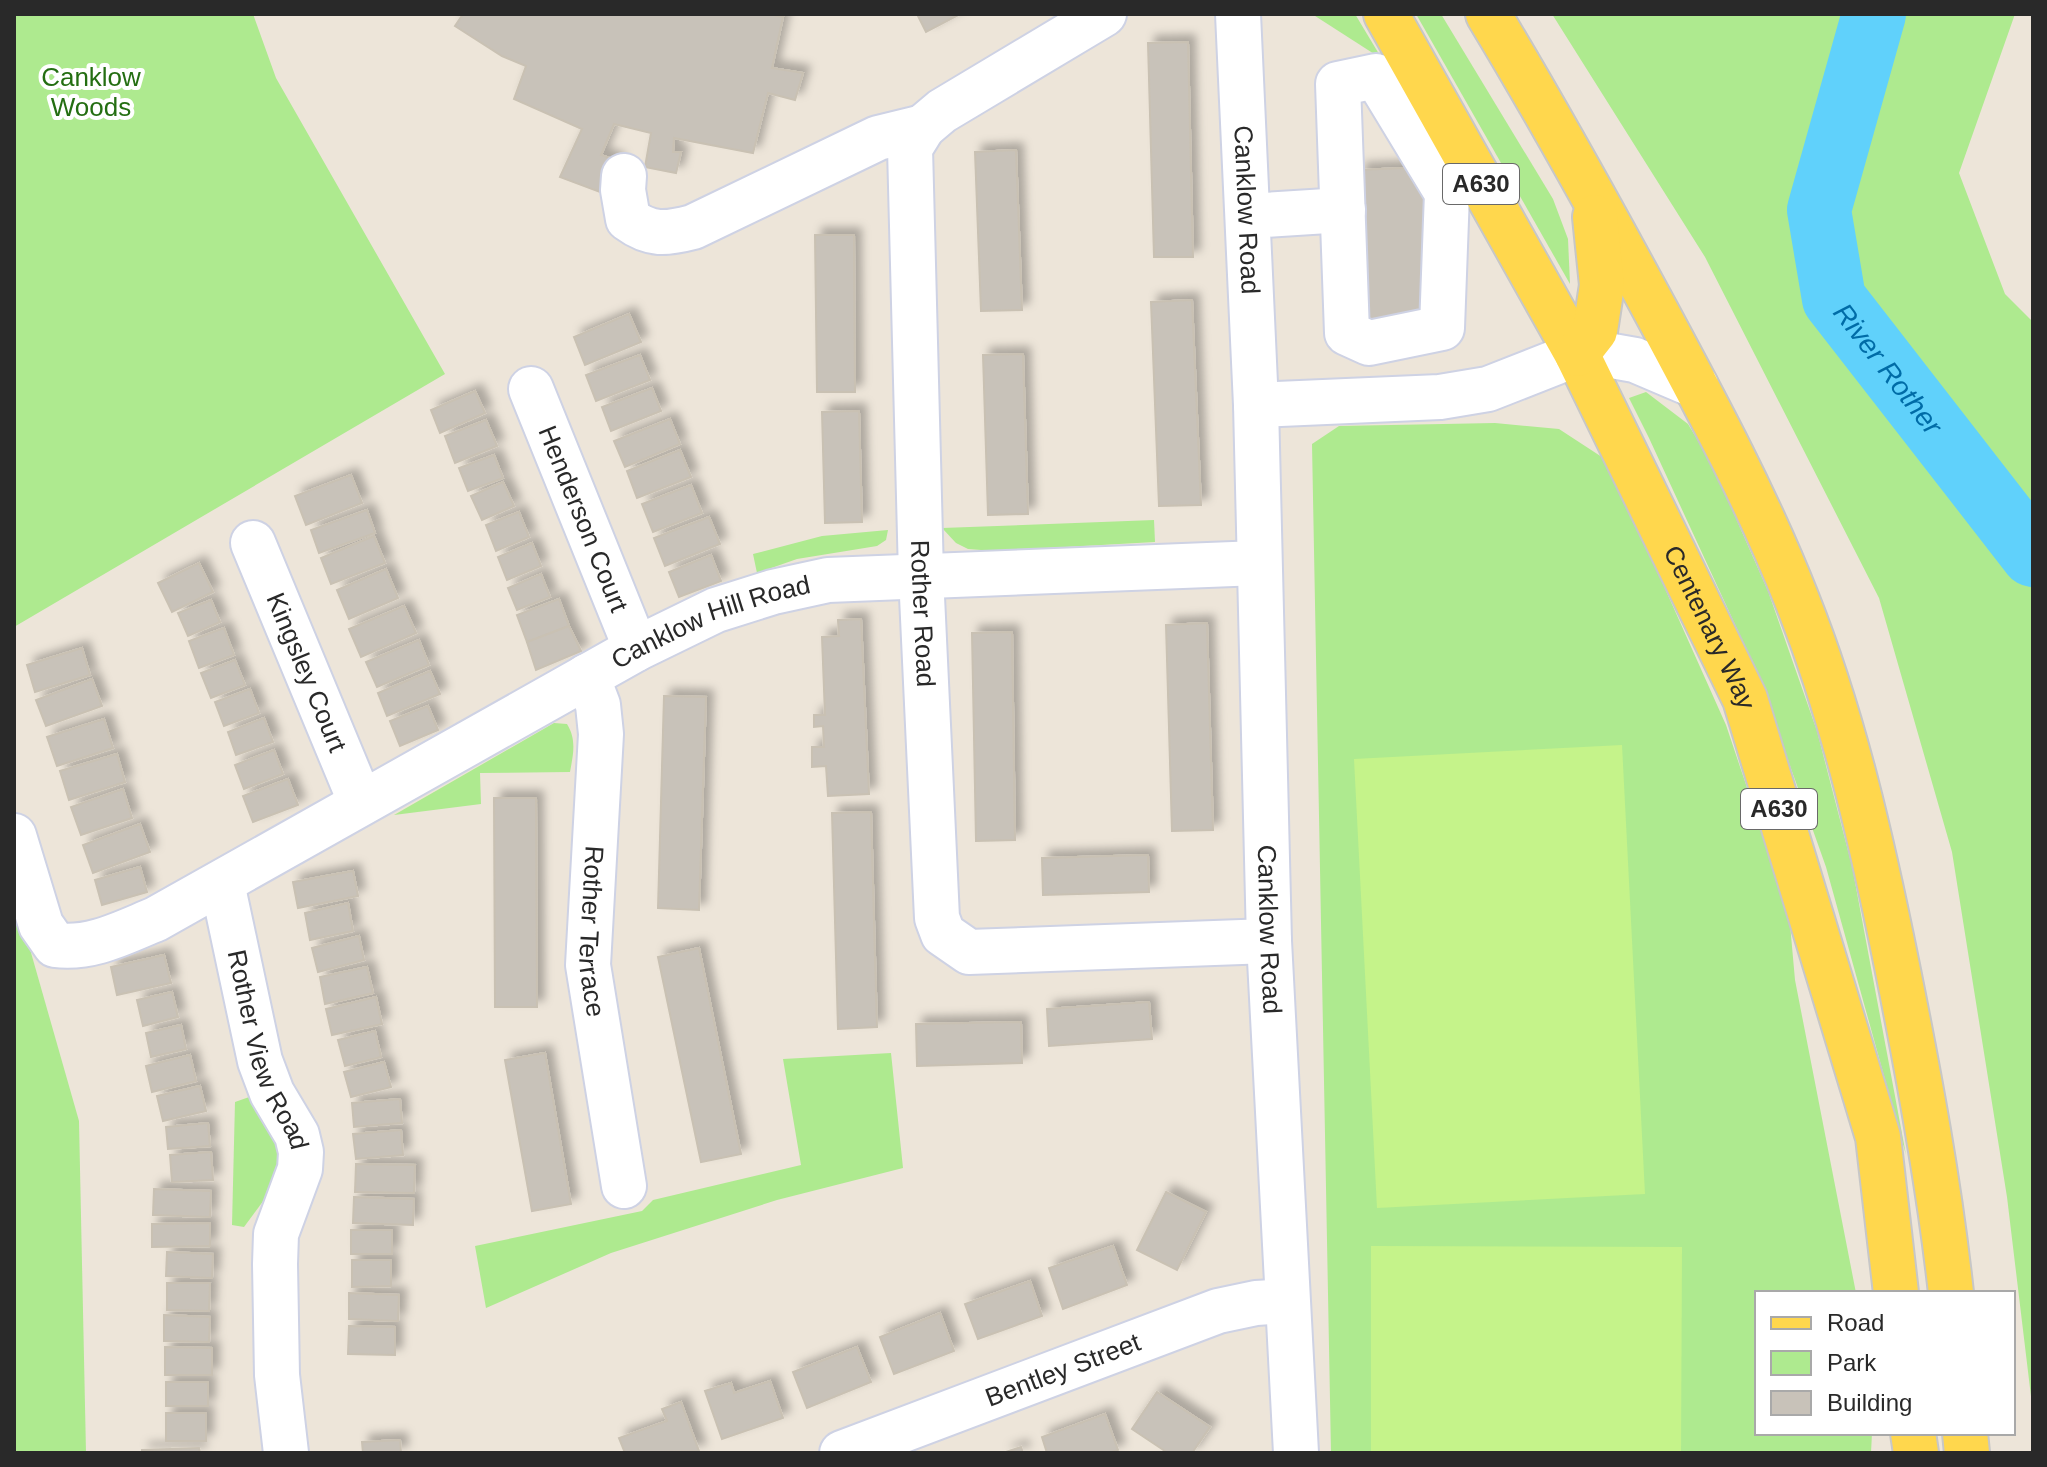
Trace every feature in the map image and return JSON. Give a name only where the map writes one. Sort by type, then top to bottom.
[{"type":"main road","name":"Centenary Way","points":[[1386,14],[1577,354],[1745,699],[1878,1137],[1896,1291]]},
{"type":"main road","points":[[1488,14],[1556,126],[1746,479],[1798,602],[1849,754],[1883,894],[1920,1081],[1944,1223],[1951,1291]]},
{"type":"main road","points":[[1577,354],[1595,331],[1602,285],[1593,195]]},
{"type":"street","points":[[624,176],[628,219],[655,234],[693,227],[878,138],[923,127],[1050,27],[1104,14]]},
{"type":"street","name":"Canklow Road","points":[[1238,14],[1256,405],[1269,941],[1296,1453]]},
{"type":"street","points":[[1376,76],[1447,193],[1442,328],[1369,343],[1347,333],[1343,210],[1338,84],[1376,76]]},
{"type":"street","name":"Rother Road","points":[[923,127],[910,148],[921,575],[934,901],[943,934],[969,952],[1269,941]]},
{"type":"street","points":[[1248,216],[1343,210]]},
{"type":"street","points":[[1256,405],[1440,397],[1488,389],[1577,354],[1601,354],[1635,360],[1696,386]]},
{"type":"street","name":"Henderson Court","points":[[531,389],[636,649]]},
{"type":"street","name":"Kingsley Court","points":[[253,543],[361,803]]},
{"type":"street","name":"Canklow Hill Road","points":[[14,836],[41,925],[55,945],[103,941],[156,919],[587,676],[716,610],[773,592],[828,580],[1259,563]]},
{"type":"street","name":"Rother Terrace","points":[[587,676],[598,705],[601,734],[588,965],[624,1186]]},
{"type":"street","name":"Rother View Road","points":[[222,883],[260,1061],[272,1093],[297,1135],[301,1152],[300,1169],[276,1234],[277,1375],[286,1453]]},
{"type":"street","name":"Bentley Street","points":[[842,1453],[1218,1311],[1286,1301]]},
{"type":"green space","name":"Canklow Woods","points":[[14,14],[253,14],[276,78],[445,374],[14,627]]},
{"type":"green space","points":[[1312,14],[1355,14],[1382,59]]},
{"type":"green space","points":[[1416,14],[1441,14],[1553,199],[1568,239],[1570,284]]},
{"type":"green space","points":[[1552,14],[2015,14],[1959,173],[2005,294],[2033,322],[2033,1413],[2007,1197],[1952,852],[1879,598],[1705,257]]},
{"type":"green space","points":[[1646,392],[1688,424],[1712,464],[1768,591],[1817,731],[1852,866],[1906,1155],[1826,867],[1756,670],[1629,398]]},
{"type":"green space","points":[[1495,423],[1559,429],[1608,461],[1726,725],[1789,913],[1795,980],[1856,1291],[1755,1291],[1755,1435],[1872,1435],[1871,1453],[1331,1453],[1312,444],[1339,426]]},
{"type":"green space","points":[[1154,520],[1155,542],[995,551],[968,549],[956,543],[942,528]]},
{"type":"green space","points":[[888,530],[886,540],[877,546],[797,559],[757,573],[753,554],[822,536]]},
{"type":"green space","points":[[554,723],[567,724],[572,736],[570,772],[480,773],[481,804],[394,815]]},
{"type":"green space","points":[[1622,745],[1645,1194],[1377,1208],[1354,759]]},
{"type":"green space","points":[[14,893],[79,1121],[86,1453],[14,1453]]},
{"type":"green space","points":[[891,1053],[903,1168],[777,1200],[611,1253],[486,1308],[475,1246],[642,1211],[653,1200],[801,1165],[783,1059]]},
{"type":"green space","points":[[252,1096],[287,1151],[275,1185],[244,1227],[232,1225],[235,1102]]},
{"type":"green space","points":[[1371,1246],[1682,1247],[1681,1453],[1371,1453]]},
{"type":"building","points":[[463,14],[769,14],[783,17],[772,68],[803,73],[795,100],[768,93],[753,153],[674,138],[673,152],[681,152],[676,173],[645,167],[651,133],[614,124],[601,155],[618,161],[608,195],[560,177],[582,129],[514,99],[526,66],[502,56],[455,26]]},
{"type":"building","points":[[917,14],[960,14],[926,32]]},
{"type":"building","points":[[1188,42],[1193,257],[1154,257],[1148,43]]},
{"type":"building","points":[[1016,150],[1022,310],[981,311],[975,152]]},
{"type":"building","points":[[1426,167],[1431,321],[1365,324],[1359,170]]},
{"type":"building","points":[[815,235],[854,235],[855,392],[817,392]]},
{"type":"building","points":[[1192,300],[1201,505],[1159,506],[1151,302]]},
{"type":"building","points":[[629,314],[641,342],[585,365],[574,337]]},
{"type":"building","points":[[1023,354],[1028,514],[988,515],[983,355]]},
{"type":"building","points":[[640,355],[650,380],[596,401],[586,375]]},
{"type":"building","points":[[652,388],[661,411],[611,431],[602,407]]},
{"type":"building","points":[[475,391],[485,413],[440,433],[431,410]]},
{"type":"building","points":[[859,411],[862,522],[825,523],[822,412]]},
{"type":"building","points":[[670,419],[680,444],[625,467],[614,441]]},
{"type":"building","points":[[486,420],[497,446],[455,463],[445,436]]},
{"type":"building","points":[[680,450],[691,477],[637,498],[627,471]]},
{"type":"building","points":[[494,455],[503,478],[468,491],[459,468]]},
{"type":"building","points":[[351,475],[362,503],[306,525],[295,496]]},
{"type":"building","points":[[503,482],[514,506],[482,520],[471,496]]},
{"type":"building","points":[[691,485],[702,513],[653,532],[642,504]]},
{"type":"building","points":[[367,510],[375,533],[319,553],[311,530]]},
{"type":"building","points":[[519,512],[529,537],[496,551],[486,525]]},
{"type":"building","points":[[709,517],[720,544],[665,566],[654,538]]},
{"type":"building","points":[[374,536],[385,563],[331,584],[321,558]]},
{"type":"building","points":[[532,543],[541,566],[507,580],[498,557]]},
{"type":"building","points":[[711,555],[721,581],[679,597],[669,572]]},
{"type":"building","points":[[199,563],[213,592],[172,612],[158,583]]},
{"type":"building","points":[[386,569],[398,598],[349,619],[337,590]]},
{"type":"building","points":[[541,574],[550,597],[517,610],[508,588]]},
{"type":"building","points":[[559,599],[569,626],[527,642],[517,615]]},
{"type":"building","points":[[211,600],[220,622],[188,636],[178,613]]},
{"type":"building","points":[[404,606],[416,633],[361,657],[349,629]]},
{"type":"building","points":[[861,619],[869,794],[828,796],[826,766],[812,767],[812,747],[824,747],[823,726],[814,727],[814,715],[825,715],[822,637],[839,636],[838,620]]},
{"type":"building","points":[[1207,623],[1213,830],[1172,831],[1166,625]]},
{"type":"building","points":[[569,626],[581,651],[536,670],[527,642]]},
{"type":"building","points":[[224,628],[234,655],[199,668],[189,641]]},
{"type":"building","points":[[1012,632],[1015,840],[976,841],[972,633]]},
{"type":"building","points":[[419,640],[429,665],[377,687],[366,662]]},
{"type":"building","points":[[82,648],[90,675],[35,692],[27,665]]},
{"type":"building","points":[[235,660],[245,685],[211,698],[201,673]]},
{"type":"building","points":[[430,671],[440,694],[387,716],[378,693]]},
{"type":"building","points":[[92,679],[102,706],[46,726],[36,700]]},
{"type":"building","points":[[250,689],[259,713],[224,726],[215,702]]},
{"type":"building","points":[[664,696],[706,697],[699,910],[658,908]]},
{"type":"building","points":[[428,706],[438,730],[400,746],[390,721]]},
{"type":"building","points":[[264,718],[273,742],[236,755],[228,732]]},
{"type":"building","points":[[104,719],[113,748],[57,766],[47,737]]},
{"type":"building","points":[[274,750],[283,774],[244,789],[235,765]]},
{"type":"building","points":[[117,754],[125,782],[69,800],[60,771]]},
{"type":"building","points":[[288,779],[298,805],[253,822],[243,796]]},
{"type":"building","points":[[123,789],[132,818],[81,835],[71,807]]},
{"type":"building","points":[[494,798],[536,798],[537,1007],[495,1007]]},
{"type":"building","points":[[871,812],[877,1027],[838,1029],[832,813]]},
{"type":"building","points":[[140,824],[150,852],[93,873],[83,845]]},
{"type":"building","points":[[1148,855],[1149,892],[1043,895],[1042,858]]},
{"type":"building","points":[[140,867],[147,892],[102,905],[95,880]]},
{"type":"building","points":[[353,871],[358,896],[298,908],[293,882]]},
{"type":"building","points":[[348,903],[353,931],[310,940],[305,913]]},
{"type":"building","points":[[359,936],[364,960],[318,972],[312,948]]},
{"type":"building","points":[[699,948],[741,1154],[701,1162],[658,957]]},
{"type":"building","points":[[164,955],[171,983],[117,995],[111,967]]},
{"type":"building","points":[[367,967],[373,993],[325,1004],[320,977]]},
{"type":"building","points":[[172,992],[178,1017],[143,1026],[137,1000]]},
{"type":"building","points":[[376,997],[382,1024],[332,1035],[326,1009]]},
{"type":"building","points":[[1149,1002],[1152,1039],[1049,1046],[1047,1009]]},
{"type":"building","points":[[1021,1022],[1022,1063],[917,1066],[916,1024]]},
{"type":"building","points":[[181,1025],[186,1049],[151,1057],[146,1033]]},
{"type":"building","points":[[375,1031],[381,1057],[345,1066],[338,1040]]},
{"type":"building","points":[[545,1053],[571,1204],[532,1211],[505,1060]]},
{"type":"building","points":[[190,1055],[196,1081],[152,1092],[146,1066]]},
{"type":"building","points":[[384,1062],[391,1087],[351,1097],[344,1072]]},
{"type":"building","points":[[200,1086],[206,1111],[163,1121],[157,1096]]},
{"type":"building","points":[[400,1099],[402,1123],[354,1127],[352,1103]]},
{"type":"building","points":[[208,1123],[210,1146],[168,1149],[166,1127]]},
{"type":"building","points":[[401,1130],[403,1155],[356,1159],[353,1134]]},
{"type":"building","points":[[211,1152],[213,1180],[172,1182],[170,1155]]},
{"type":"building","points":[[356,1164],[415,1165],[414,1193],[355,1192]]},
{"type":"building","points":[[154,1189],[211,1191],[210,1217],[153,1215]]},
{"type":"building","points":[[1166,1192],[1206,1212],[1177,1270],[1137,1250]]},
{"type":"building","points":[[354,1197],[414,1199],[413,1225],[353,1223]]},
{"type":"building","points":[[210,1223],[210,1246],[152,1247],[152,1224]]},
{"type":"building","points":[[351,1230],[392,1230],[392,1254],[351,1254]]},
{"type":"building","points":[[1113,1246],[1127,1285],[1063,1309],[1049,1268]]},
{"type":"building","points":[[167,1252],[213,1254],[212,1278],[166,1276]]},
{"type":"building","points":[[352,1260],[391,1260],[391,1286],[352,1287]]},
{"type":"building","points":[[1030,1281],[1042,1316],[978,1339],[965,1304]]},
{"type":"building","points":[[167,1283],[210,1283],[209,1311],[167,1310]]},
{"type":"building","points":[[349,1293],[399,1295],[398,1321],[349,1319]]},
{"type":"building","points":[[940,1313],[954,1351],[894,1374],[880,1337]]},
{"type":"building","points":[[164,1315],[210,1317],[209,1342],[164,1341]]},
{"type":"building","points":[[349,1326],[395,1327],[395,1355],[348,1354]]},
{"type":"building","points":[[165,1347],[212,1348],[212,1375],[165,1375]]},
{"type":"building","points":[[857,1347],[871,1382],[807,1408],[793,1372]]},
{"type":"building","points":[[770,1381],[783,1418],[722,1439],[705,1391],[731,1383],[734,1393]]},
{"type":"building","points":[[166,1382],[208,1382],[208,1406],[166,1406]]},
{"type":"building","points":[[1157,1392],[1210,1427],[1192,1453],[1168,1453],[1132,1429]]},
{"type":"building","points":[[681,1402],[699,1451],[625,1453],[619,1438],[667,1421],[662,1409]]},
{"type":"building","points":[[166,1413],[206,1413],[206,1441],[166,1441]]},
{"type":"building","points":[[1105,1414],[1118,1450],[1109,1453],[1047,1453],[1042,1437]]},
{"type":"building","points":[[400,1440],[401,1453],[363,1453],[362,1442]]},
{"type":"building","points":[[1021,1447],[1023,1453],[1003,1453]]},
{"type":"building","points":[[199,1448],[200,1453],[142,1453],[142,1450]]},
{"type":"waterway","name":"River Rother","points":[[1874,14],[1819,210],[1834,299],[2033,555]]}]
